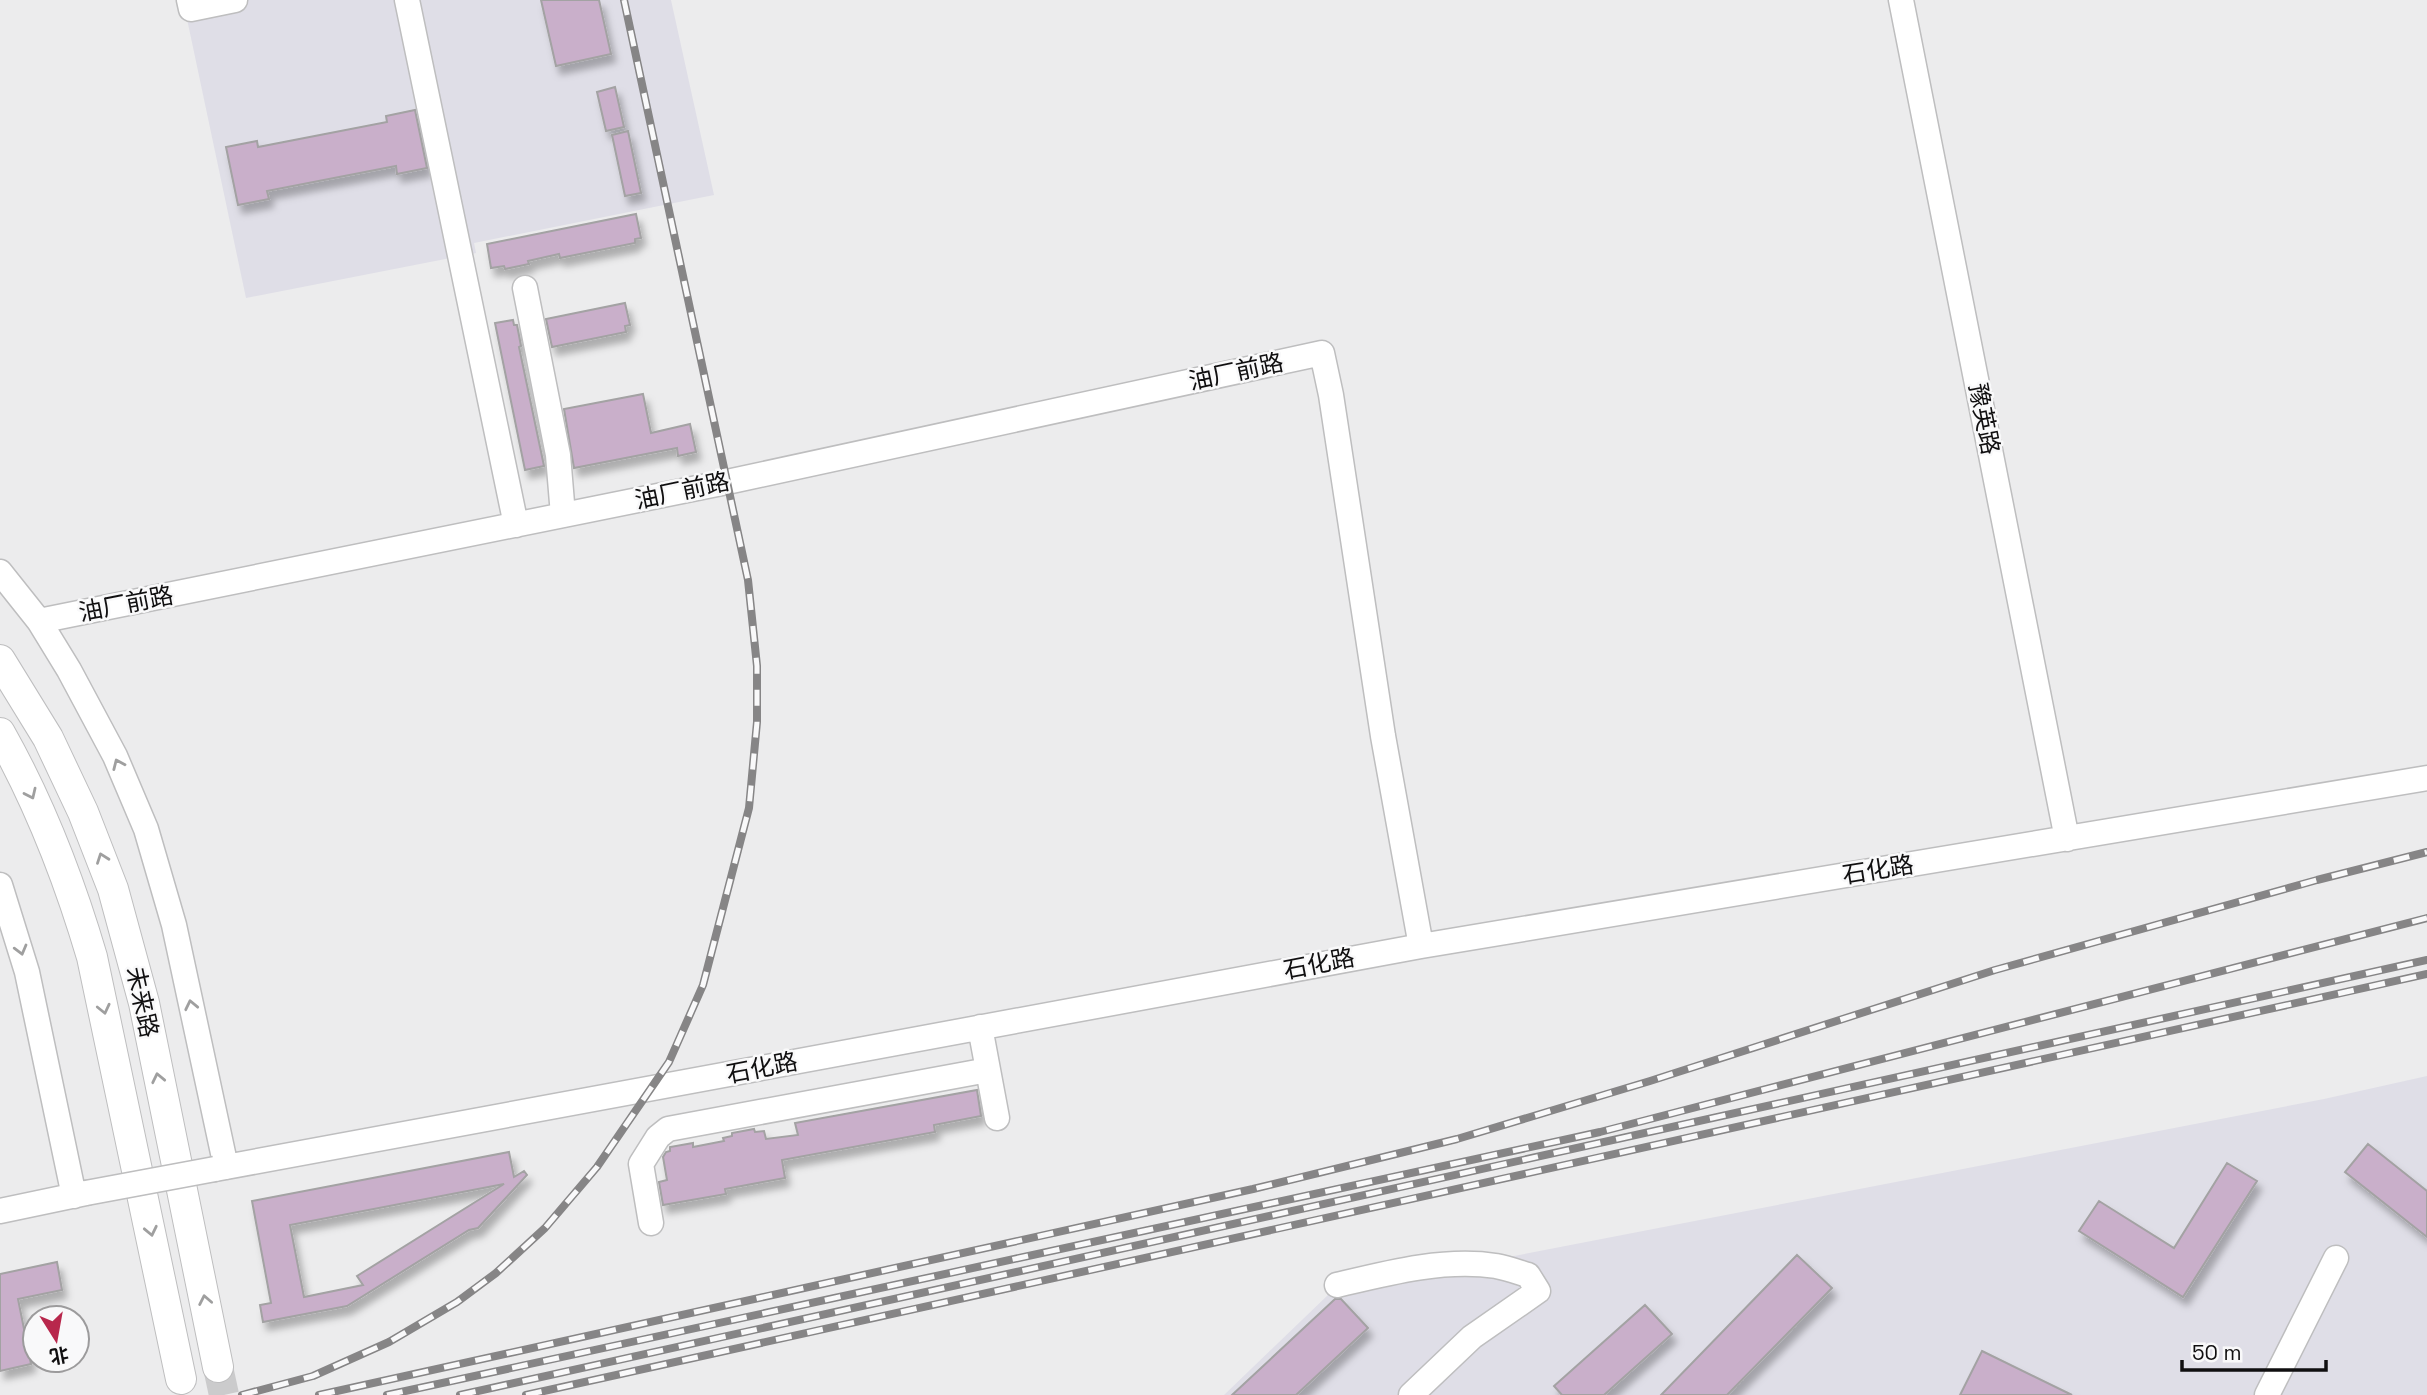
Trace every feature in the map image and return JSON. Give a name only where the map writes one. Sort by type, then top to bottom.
[{"type":"main road","name":"未来路","points":[[0,660],[48,738],[83,812],[113,889],[144,1003],[218,1367]]},
{"type":"main road","name":"未来路","points":[[0,733],[51,838],[76,901],[92,957],[181,1379]]},
{"type":"street","points":[[189,0],[191,9],[235,0]]},
{"type":"street","points":[[407,0],[516,525]]},
{"type":"street","name":"豫英路","points":[[1901,0],[2067,839]]},
{"type":"street","points":[[525,288],[558,455],[563,515]]},
{"type":"street","name":"油厂前路","points":[[39,621],[727,482],[1322,353],[1331,395],[1383,736],[1421,946]]},
{"type":"street","points":[[0,572],[39,621],[91,708],[146,829],[174,925],[221,1168]]},
{"type":"street","name":"石化路","points":[[80,1194],[1421,946],[2427,778]]},
{"type":"street","points":[[0,885],[27,972],[80,1194],[0,1211]]},
{"type":"street","points":[[980,1027],[997,1118]]},
{"type":"street","points":[[651,1223],[641,1164],[658,1137],[668,1129],[988,1070]]},
{"type":"street","points":[[2267,1395],[2336,1258]]},
{"type":"street","points":[[1337,1285],[1400,1270],[1444,1265],[1495,1266],[1528,1275],[1538,1291],[1472,1338],[1411,1395]]},
{"type":"shaded area","points":[[183,0],[671,0],[714,195],[474,243],[476,253],[246,298]]},
{"type":"shaded area","points":[[2427,1076],[2427,1395],[1224,1395],[1329,1294],[1327,1280],[1430,1255],[1514,1256],[2324,1099]]},
{"type":"building","points":[[541,0],[599,0],[611,54],[556,66]]},
{"type":"building","points":[[615,87],[624,127],[606,131],[597,92]]},
{"type":"building","points":[[415,110],[427,168],[397,174],[396,166],[267,191],[269,199],[238,205],[226,147],[257,141],[258,147],[387,122],[386,116]]},
{"type":"building","points":[[628,131],[641,193],[625,196],[612,135]]},
{"type":"building","points":[[636,214],[641,238],[635,239],[635,243],[560,258],[559,254],[505,269],[504,266],[491,268],[487,244]]},
{"type":"building","points":[[625,303],[630,325],[625,326],[626,332],[552,347],[546,319]]},
{"type":"building","points":[[513,320],[514,325],[517,325],[519,347],[544,466],[525,470],[495,323]]},
{"type":"building","points":[[643,394],[651,433],[690,424],[696,452],[678,456],[677,448],[574,468],[564,409]]},
{"type":"building","points":[[977,1090],[981,1116],[934,1125],[935,1132],[782,1160],[785,1178],[725,1189],[726,1194],[663,1205],[659,1182],[667,1180],[663,1157],[670,1151],[670,1147],[693,1143],[693,1147],[724,1141],[723,1138],[732,1136],[732,1133],[754,1129],[755,1132],[764,1131],[766,1139],[798,1135],[795,1123]]},
{"type":"building","points":[[2368,1144],[2427,1191],[2427,1237],[2345,1172]]},
{"type":"building","points":[[509,1152],[514,1177],[524,1171],[527,1175],[478,1228],[469,1230],[347,1306],[263,1322],[260,1305],[271,1303],[252,1201]],"holes":[[[504,1184],[357,1276],[363,1285],[304,1297],[290,1225]]]},
{"type":"building","points":[[2227,1163],[2257,1181],[2183,1297],[2079,1231],[2099,1201],[2174,1248]]},
{"type":"building","points":[[1797,1255],[1832,1288],[1727,1395],[1661,1395]]},
{"type":"building","points":[[57,1262],[62,1290],[18,1299],[21,1314],[21,1366],[0,1371],[0,1274]]},
{"type":"building","points":[[1335,1299],[1341,1299],[1368,1328],[1296,1395],[1232,1395]]},
{"type":"building","points":[[1645,1305],[1672,1334],[1604,1395],[1562,1395],[1554,1386]]},
{"type":"building","points":[[1982,1351],[2072,1395],[1960,1395]]},
{"type":"tunnel","points":[[218,1367],[224,1395]]},
{"type":"railway","points":[[242,1395],[313,1376],[389,1342],[457,1302],[496,1273],[545,1228],[597,1167],[669,1062],[703,985],[749,808],[757,722],[757,666],[748,580],[624,0]]},
{"type":"railway","points":[[319,1395],[1253,1189],[1457,1139],[1650,1081],[1995,970],[2427,852]]},
{"type":"railway","points":[[387,1395],[1600,1132],[2427,918]]},
{"type":"railway","points":[[460,1395],[2427,960]]},
{"type":"railway","points":[[526,1395],[2427,974]]}]
